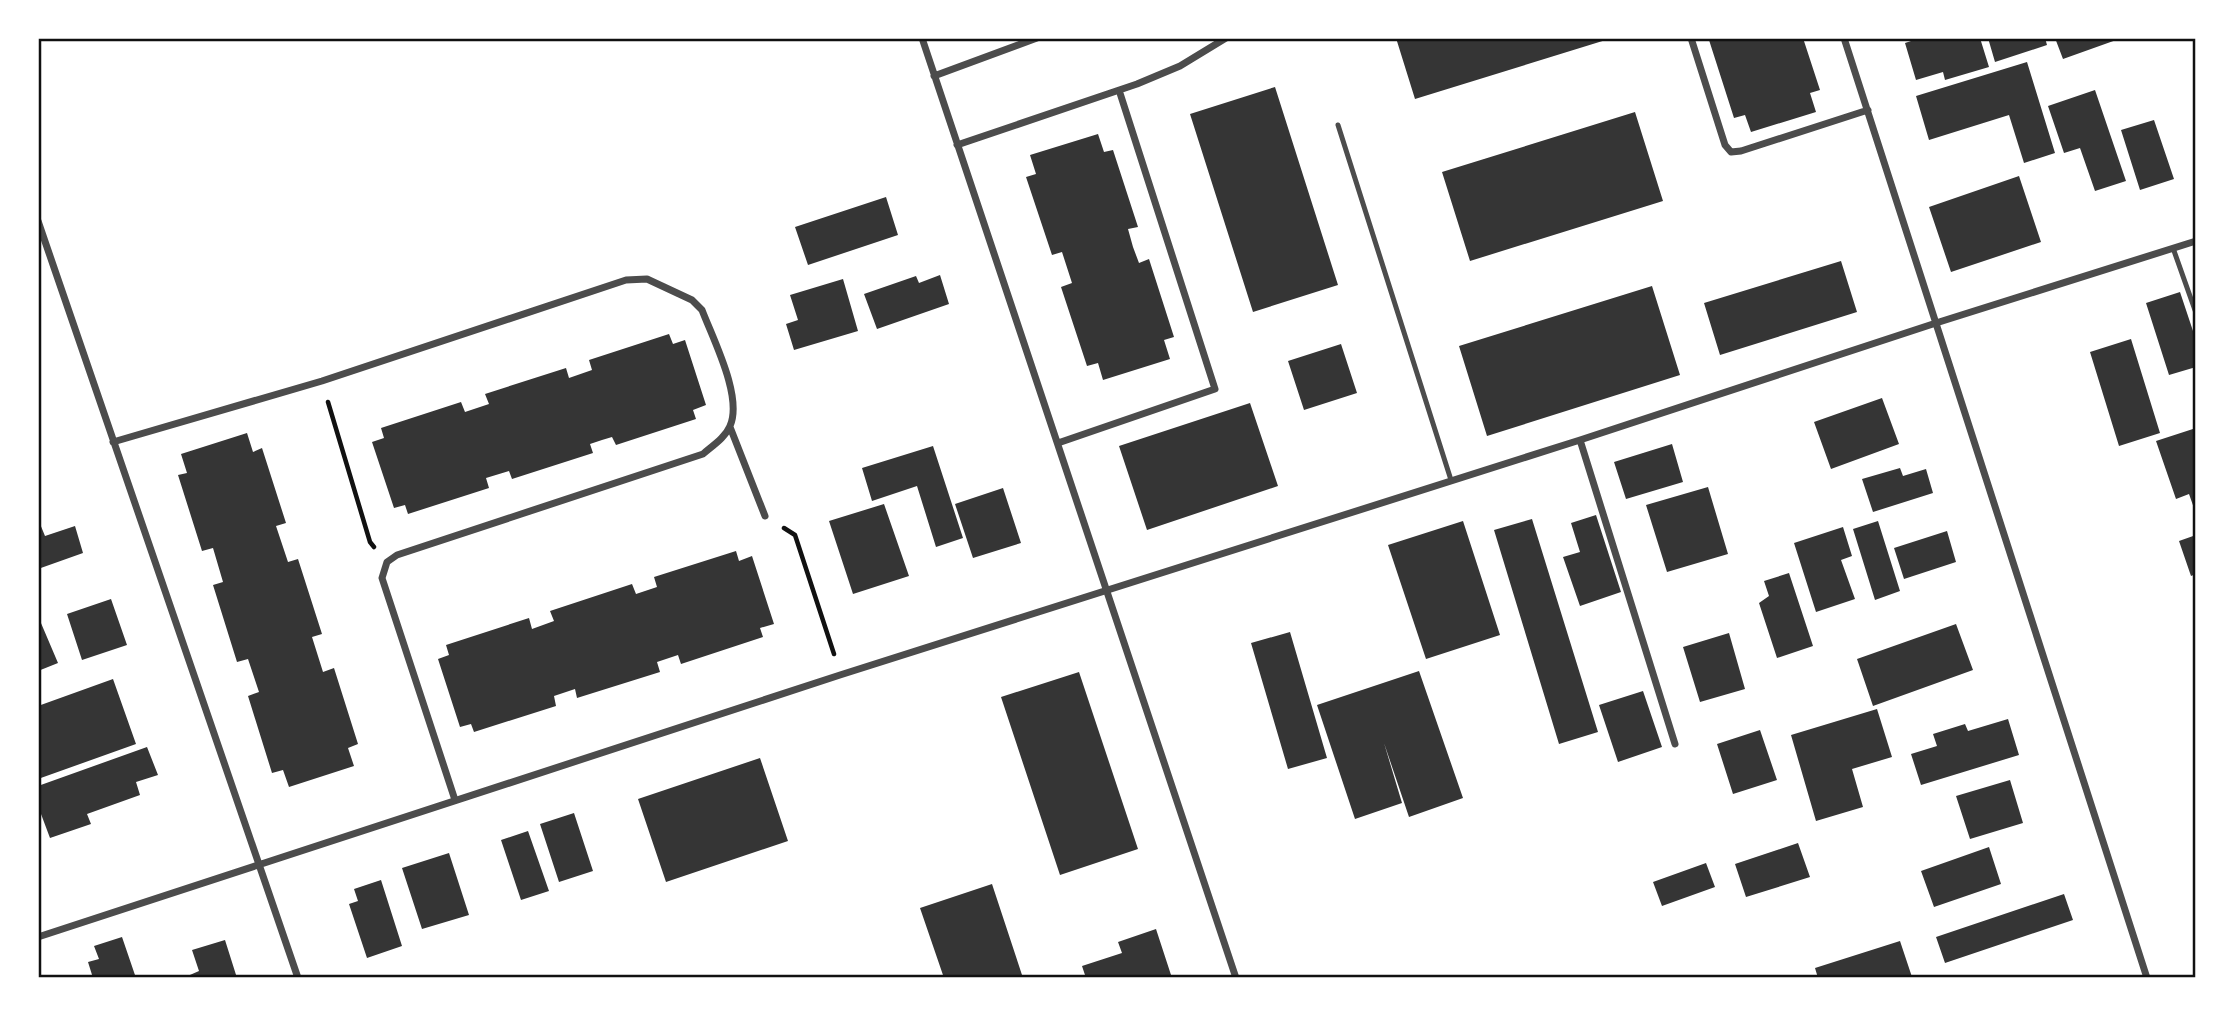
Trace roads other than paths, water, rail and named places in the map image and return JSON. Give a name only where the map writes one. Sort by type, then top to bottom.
[{"type":"street","points":[[922,38],[1236,978]]},
{"type":"street","points":[[934,76],[1037,38]]},
{"type":"street","points":[[957,145],[1119,90],[1180,66],[1226,38]]},
{"type":"street","points":[[1691,38],[1725,145],[1731,152],[1868,110]]},
{"type":"street","points":[[1844,38],[2147,978]]},
{"type":"street","points":[[1058,443],[1215,390],[1119,90]]},
{"type":"street","points":[[38,221],[298,978]]},
{"type":"street","points":[[38,937],[841,674],[2196,241]]},
{"type":"street","points":[[113,442],[322,381],[626,280],[647,279],[692,300],[702,310],[734,395],[734,412],[730,427],[720,440],[703,454],[397,555],[387,562],[382,578],[455,800]]},
{"type":"street","points":[[730,427],[765,516]]},
{"type":"street","points":[[1580,440],[1675,744]]},
{"type":"lane","points":[[1338,125],[1451,480]]},
{"type":"lane","points":[[2173,248],[2196,313]]}]
